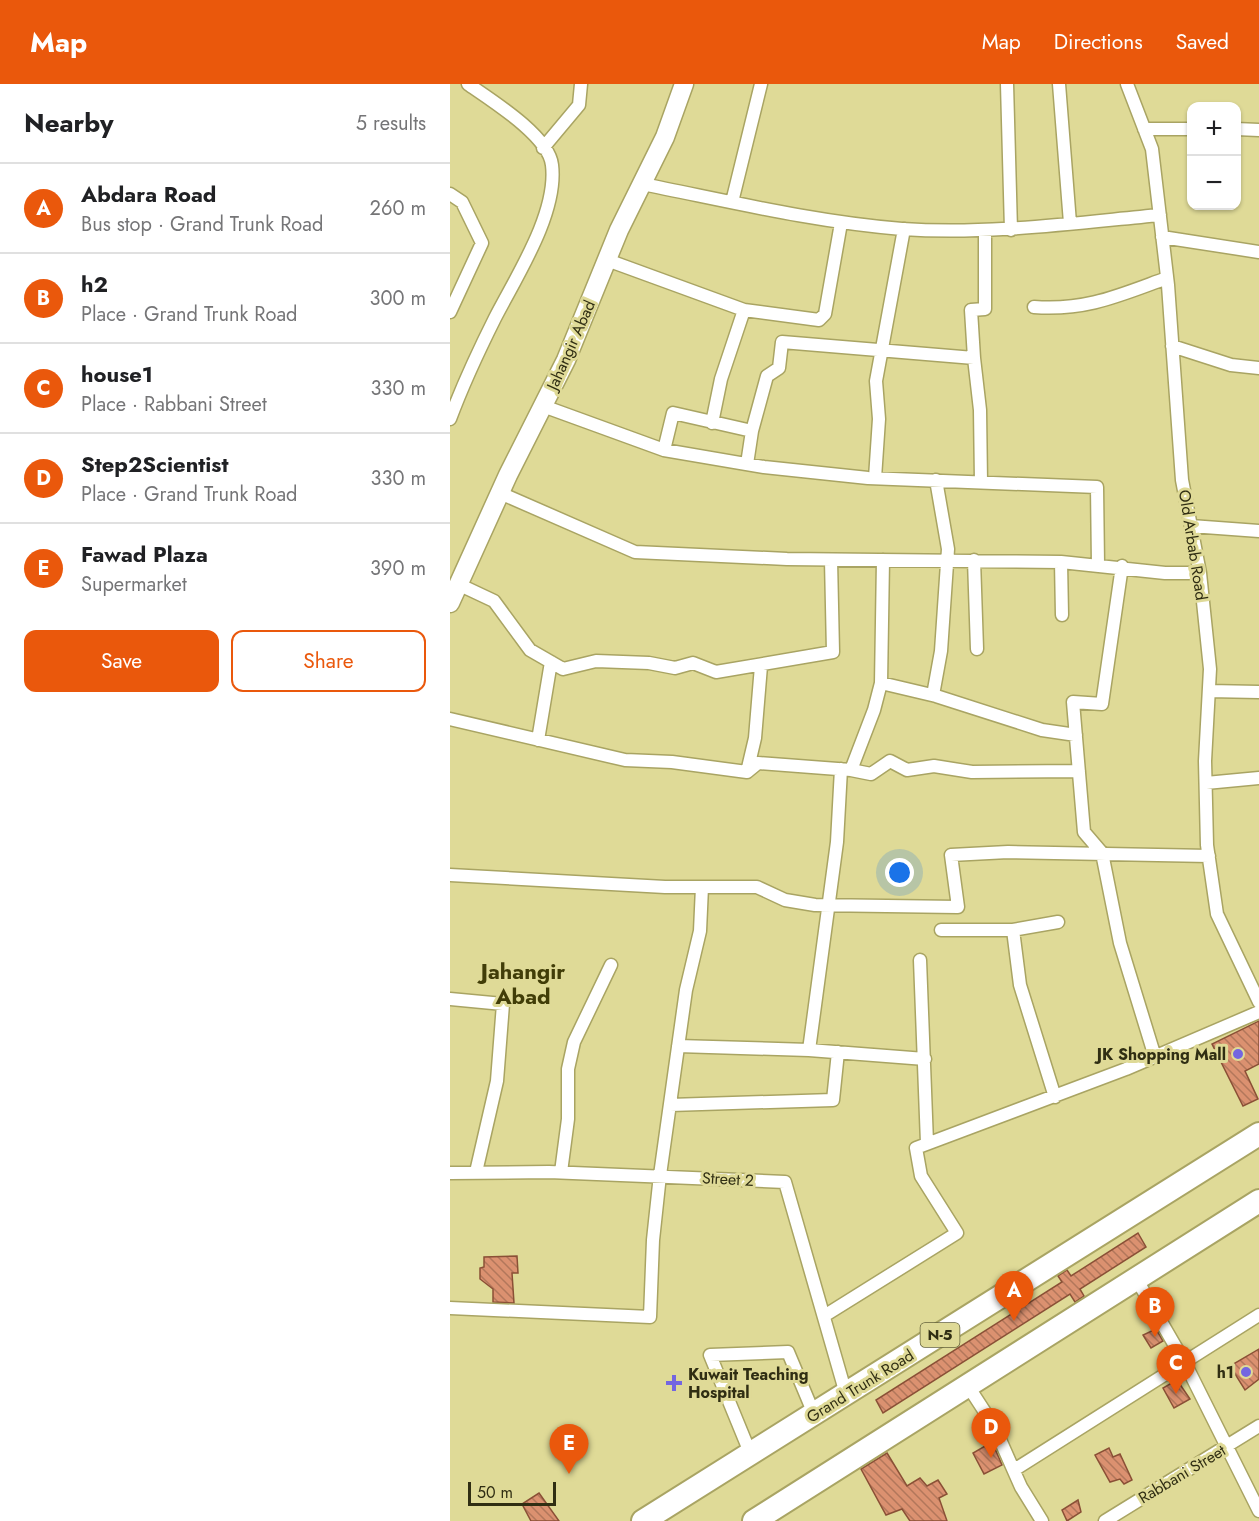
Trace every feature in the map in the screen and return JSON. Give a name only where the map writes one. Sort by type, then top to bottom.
[{"type":"highway","name":"Grand Trunk Road","points":[[643,1521],[1259,1134]]},
{"type":"highway","points":[[767,1517],[1259,1201]]},
{"type":"street","points":[[450,419],[460,388],[530,249],[549,203],[552,164],[533,131],[468,84]]},
{"type":"street","name":"Jahangir Abad","points":[[450,603],[500,492],[566,360],[607,260],[665,137],[684,84]]},
{"type":"street","points":[[732,202],[761,84]]},
{"type":"street","points":[[1007,84],[1011,230]]},
{"type":"street","points":[[1059,84],[1070,223]]},
{"type":"street","name":"Old Arbab Road","points":[[1127,84],[1152,149],[1167,278],[1182,480],[1200,573],[1210,669],[1206,783],[1209,856],[1217,914],[1259,1002]]},
{"type":"street","points":[[543,148],[579,105],[579,86]]},
{"type":"street","points":[[1144,129],[1187,129]]},
{"type":"street","points":[[1241,129],[1259,130]]},
{"type":"street","points":[[642,184],[841,224],[904,229],[1011,230],[1160,215]]},
{"type":"street","points":[[450,194],[462,202],[482,243],[450,312]]},
{"type":"street","points":[[607,260],[744,310],[823,318],[841,224]]},
{"type":"street","points":[[875,478],[879,419],[876,381],[904,229]]},
{"type":"street","points":[[981,482],[980,410],[970,310],[986,309],[985,230]]},
{"type":"street","points":[[1162,237],[1259,252]]},
{"type":"street","points":[[1034,307],[1062,309],[1102,301],[1167,278]]},
{"type":"street","points":[[712,423],[721,379],[744,310]]},
{"type":"street","points":[[747,464],[752,431],[767,376],[779,368],[782,342],[974,358]]},
{"type":"street","points":[[1172,346],[1231,365],[1259,368]]},
{"type":"street","points":[[543,406],[664,450],[747,464],[875,478],[1097,487],[1098,564]]},
{"type":"street","points":[[664,450],[673,413],[752,431]]},
{"type":"street","points":[[933,695],[940,651],[945,562],[948,549],[936,480]]},
{"type":"street","points":[[500,492],[635,552],[831,560],[1061,562],[1122,566],[1165,573],[1200,573]]},
{"type":"street","points":[[1191,526],[1259,531]]},
{"type":"street","points":[[460,585],[494,601],[530,650],[562,669],[596,661],[649,663],[675,668],[693,663],[716,672],[833,652],[831,560]]},
{"type":"street","points":[[809,1050],[826,905],[846,770],[874,710],[881,683],[883,560]]},
{"type":"street","points":[[974,560],[977,649]]},
{"type":"street","points":[[1061,562],[1062,615]]},
{"type":"street","points":[[1122,566],[1102,704],[1073,702],[1084,832],[1102,853],[1120,943],[1155,1057]]},
{"type":"street","points":[[538,740],[550,662]]},
{"type":"street","points":[[747,772],[755,738],[761,666]]},
{"type":"street","points":[[881,683],[933,695],[1042,730],[1076,735]]},
{"type":"street","points":[[1209,691],[1259,692]]},
{"type":"street","points":[[450,719],[625,760],[672,762],[747,772],[758,764],[872,774],[890,761],[907,770],[934,766],[972,772],[1079,771]]},
{"type":"street","points":[[1206,783],[1259,778]]},
{"type":"street","points":[[450,875],[552,882],[757,887],[785,900],[826,905],[958,907],[951,855],[1008,852],[1209,856]]},
{"type":"street","points":[[450,1308],[650,1317],[653,1239],[660,1175],[686,990],[700,931],[702,887]]},
{"type":"street","points":[[940,930],[1013,930],[1058,922]]},
{"type":"street","points":[[1013,930],[1020,984],[1055,1097]]},
{"type":"street","points":[[920,960],[926,1059],[927,1143]]},
{"type":"street","points":[[561,1172],[568,1119],[568,1069],[574,1042],[611,965]]},
{"type":"street","points":[[450,999],[503,1004],[497,1081],[476,1172]]},
{"type":"street","points":[[824,1316],[957,1233],[921,1176],[916,1148],[1055,1097],[1259,1012]]},
{"type":"street","points":[[678,1046],[809,1050],[926,1059]]},
{"type":"street","points":[[670,1105],[833,1100],[838,1052]]},
{"type":"street","name":"Street 2","points":[[450,1173],[561,1172],[785,1182],[846,1394]]},
{"type":"street","points":[[1137,1280],[1185,1363],[1259,1511]]},
{"type":"street","points":[[1014,1470],[1259,1315]]},
{"type":"street","points":[[751,1455],[710,1355],[788,1352],[814,1414]]},
{"type":"street","points":[[968,1386],[994,1426],[1014,1470],[1042,1521]]},
{"type":"street","name":"Rabbani Street","points":[[1105,1521],[1259,1426]]},
{"type":"building","name":"JK Shopping Mall","points":[[1259,1021],[1259,1064],[1245,1071],[1258,1099],[1243,1106],[1212,1044]]},
{"type":"building","points":[[1138,1233],[1146,1247],[1080,1289],[1084,1296],[1075,1302],[1070,1294],[883,1413],[876,1400],[1062,1282],[1058,1276],[1067,1270],[1071,1276]]},
{"type":"building","points":[[517,1256],[518,1273],[512,1273],[514,1303],[493,1302],[493,1289],[480,1279],[480,1268],[484,1267],[484,1257]]},
{"type":"building","points":[[1156,1329],[1163,1341],[1151,1348],[1143,1335]]},
{"type":"building","name":"h1","points":[[1259,1349],[1259,1379],[1245,1390],[1230,1366]]},
{"type":"building","points":[[1177,1380],[1190,1399],[1174,1408],[1163,1388]]},
{"type":"building","points":[[992,1442],[1002,1465],[984,1474],[973,1453]]},
{"type":"building","points":[[1109,1448],[1113,1457],[1120,1454],[1132,1480],[1124,1484],[1120,1479],[1110,1482],[1095,1455]]},
{"type":"building","points":[[887,1453],[907,1486],[920,1478],[927,1486],[938,1480],[947,1494],[939,1498],[947,1521],[910,1521],[902,1509],[886,1515],[861,1469]]},
{"type":"building","points":[[539,1493],[559,1521],[531,1521],[522,1504]]},
{"type":"building","points":[[1078,1500],[1081,1512],[1067,1521],[1062,1510]]},
{"type":"place","name":"JK Shopping Mall","points":[[1238,1054]]},
{"type":"place","name":"Abdara Road","points":[[1014,1321]]},
{"type":"place","name":"h2","points":[[1155,1337]]},
{"type":"place","name":"h1","points":[[1246,1372]]},
{"type":"place","name":"Kuwait Teaching Hospital","points":[[674,1383]]},
{"type":"place","name":"house1","points":[[1176,1394]]},
{"type":"place","name":"Step2Scientist","points":[[991,1458]]},
{"type":"place","name":"Fawad Plaza","points":[[569,1474]]},
{"type":"district","name":"Jahangir Abad","points":[[523,984]]}]
